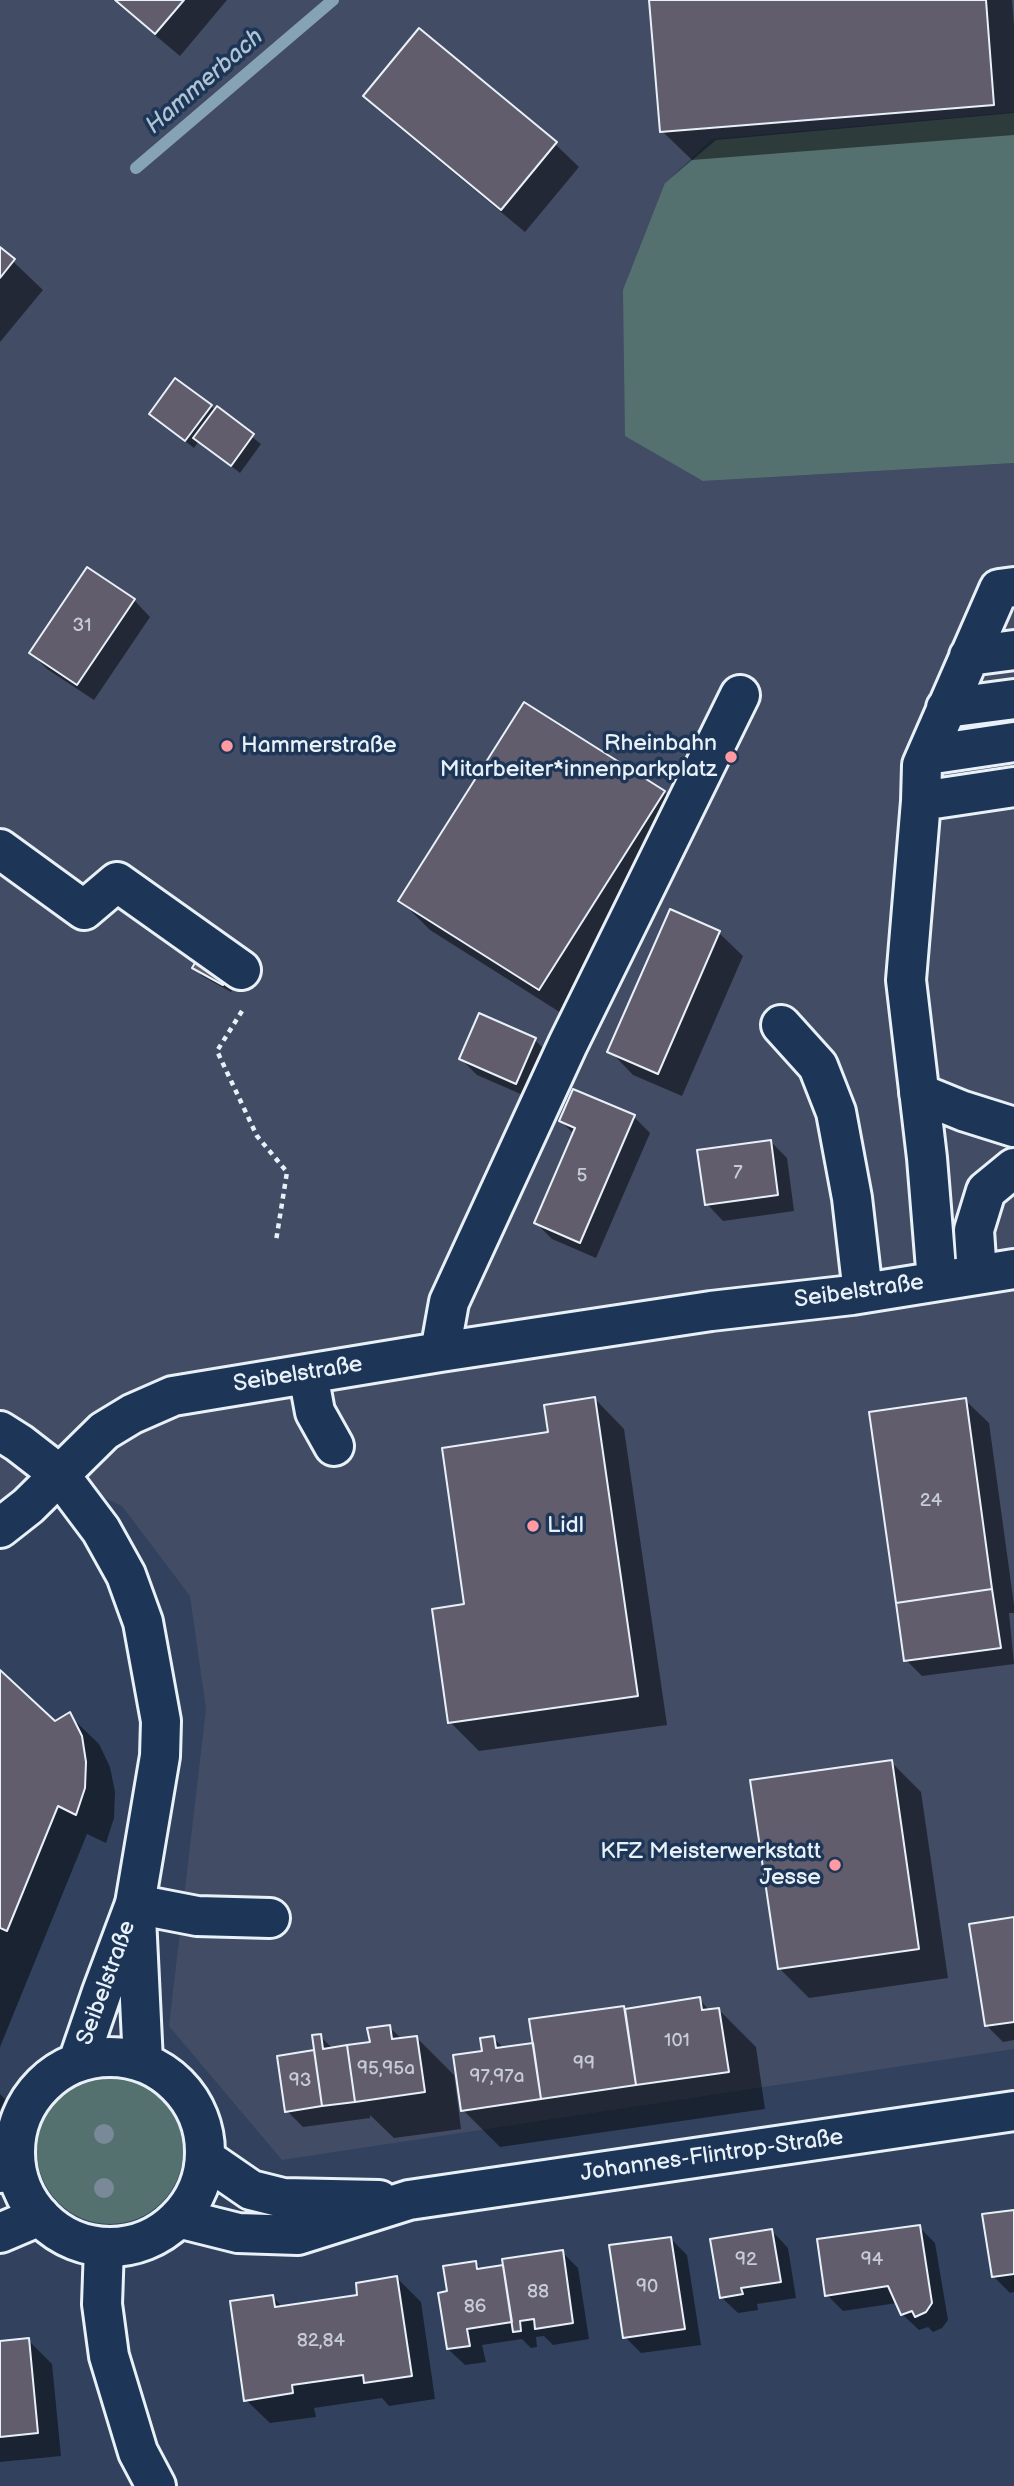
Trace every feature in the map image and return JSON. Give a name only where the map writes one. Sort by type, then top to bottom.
[{"type":"main road","points":[[937,1281],[906,981],[953,708],[999,589],[1014,587]]},
{"type":"main road","points":[[953,708],[1014,650]]},
{"type":"main road","points":[[953,708],[1014,673]]},
{"type":"main road","points":[[440,1352],[449,1302],[568,1044],[740,695]]},
{"type":"main road","points":[[953,708],[1014,699]]},
{"type":"main road","points":[[953,708],[1014,720]]},
{"type":"main road","points":[[953,708],[1014,742]]},
{"type":"main road","points":[[953,708],[1014,767]]},
{"type":"main road","points":[[953,708],[1014,787]]},
{"type":"main road","points":[[0,849],[84,910],[117,882],[241,970]]},
{"type":"main road","points":[[781,1025],[818,1066],[836,1112],[852,1198],[863,1293]]},
{"type":"main road","points":[[919,1093],[1014,1128]]},
{"type":"main road","points":[[977,1275],[974,1230],[986,1191],[1014,1168]]},
{"type":"main road","name":"Seibelstraße","points":[[78,2062],[135,1904],[160,1756],[161,1721],[143,1622],[126,1575],[101,1530],[59,1474],[104,1431],[173,1396],[711,1311],[863,1293],[1014,1269]]},
{"type":"main road","points":[[308,1374],[315,1412],[334,1446]]},
{"type":"main road","points":[[0,1431],[59,1474],[28,1506],[0,1528]]},
{"type":"main road","points":[[135,1904],[197,1916],[270,1918]]},
{"type":"main road","name":"Seibelstraße","points":[[135,1904],[143,2062]]},
{"type":"main road","points":[[101,2056],[123,2057],[143,2062],[164,2073],[182,2090],[197,2113],[205,2137],[206,2159],[192,2199],[178,2218],[163,2231],[142,2241],[124,2246],[104,2247],[80,2242],[40,2216],[26,2197],[18,2177],[8,2166],[24,2110],[39,2088],[57,2073],[78,2062],[101,2056]]},
{"type":"main road","name":"Johannes-Flintrop-Straße","points":[[178,2218],[238,2233],[298,2235],[409,2200],[1014,2111]]},
{"type":"main road","name":"Johannes-Flintrop-Straße","points":[[206,2159],[251,2190],[283,2198],[409,2200]]},
{"type":"main road","points":[[0,2233],[40,2216]]},
{"type":"main road","points":[[104,2247],[102,2304],[109,2356],[138,2452],[156,2486]]},
{"type":"path","points":[[241,970],[256,989],[217,1051],[257,1136],[287,1172],[276,1241]]},
{"type":"shaded area","points":[[0,0],[1014,0],[1014,112],[712,139],[665,183],[703,481],[1014,463],[1014,2049],[282,2160],[169,2026],[206,1709],[190,1596],[122,1506],[59,1476],[0,1506]]},
{"type":"green space","points":[[1014,113],[1014,463],[703,481],[625,436],[623,290],[665,183],[716,140]]},
{"type":"green space","points":[[110,2078],[138,2083],[162,2099],[178,2123],[183,2151],[178,2179],[162,2203],[138,2219],[110,2224],[82,2219],[58,2203],[42,2179],[37,2151],[42,2123],[58,2099],[82,2083]]},
{"type":"building","points":[[115,0],[184,0],[155,34]]},
{"type":"building","points":[[649,0],[986,0],[994,105],[660,132]]},
{"type":"building","points":[[419,28],[557,142],[501,210],[363,96]]},
{"type":"building","points":[[0,247],[15,259],[0,278]]},
{"type":"building","points":[[175,378],[212,405],[185,441],[149,414]]},
{"type":"building","points":[[217,406],[254,434],[231,466],[193,438]]},
{"type":"building","points":[[87,567],[135,599],[77,685],[29,653]]},
{"type":"building","points":[[524,702],[665,791],[539,990],[398,901]]},
{"type":"building","points":[[670,909],[720,931],[658,1074],[607,1052]]},
{"type":"building","points":[[202,951],[232,970],[223,985],[192,968]]},
{"type":"building","points":[[479,1013],[536,1038],[516,1084],[459,1059]]},
{"type":"building","points":[[573,1089],[635,1115],[580,1243],[534,1223],[575,1128],[559,1121]]},
{"type":"building","points":[[771,1140],[778,1195],[705,1205],[697,1150]]},
{"type":"building","name":"Lidl","points":[[595,1397],[638,1696],[448,1723],[432,1609],[464,1604],[442,1448],[548,1432],[544,1405]]},
{"type":"building","points":[[966,1398],[992,1589],[896,1603],[869,1412]]},
{"type":"building","points":[[992,1589],[1001,1648],[904,1661],[896,1603]]},
{"type":"building","points":[[0,1670],[55,1721],[70,1712],[82,1736],[86,1762],[85,1788],[76,1815],[58,1806],[7,1931],[0,1928]]},
{"type":"building","name":"KFZ Meisterwerkstatt Jesse","points":[[892,1760],[919,1949],[778,1969],[750,1780]]},
{"type":"building","points":[[1014,1917],[1014,2022],[985,2026],[969,1924]]},
{"type":"building","points":[[700,1997],[702,2010],[719,2008],[729,2072],[636,2085],[625,2009]]},
{"type":"building","points":[[624,2006],[636,2085],[541,2099],[529,2019]]},
{"type":"building","points":[[390,2025],[392,2039],[417,2036],[425,2092],[355,2102],[347,2045],[370,2042],[367,2028]]},
{"type":"building","points":[[321,2034],[323,2049],[347,2045],[355,2102],[322,2106],[312,2035]]},
{"type":"building","points":[[494,2036],[496,2048],[533,2043],[541,2099],[461,2111],[453,2055],[482,2051],[480,2038]]},
{"type":"building","points":[[314,2050],[322,2106],[285,2112],[277,2056]]},
{"type":"building","points":[[1014,2210],[1014,2274],[992,2277],[982,2214]]},
{"type":"building","points":[[920,2225],[932,2303],[926,2312],[915,2317],[912,2311],[901,2315],[888,2286],[825,2296],[817,2239]]},
{"type":"building","points":[[772,2229],[781,2282],[741,2288],[743,2294],[720,2298],[710,2239]]},
{"type":"building","points":[[671,2237],[685,2329],[623,2338],[609,2245]]},
{"type":"building","points":[[563,2250],[573,2323],[535,2329],[534,2319],[520,2321],[521,2331],[513,2332],[502,2259]]},
{"type":"building","points":[[476,2261],[477,2269],[503,2265],[512,2322],[467,2329],[470,2346],[447,2349],[438,2293],[447,2291],[443,2266]]},
{"type":"building","points":[[397,2276],[412,2376],[364,2383],[363,2375],[292,2385],[293,2393],[244,2401],[230,2301],[273,2295],[275,2307],[357,2295],[356,2283]]},
{"type":"building","points":[[29,2338],[38,2433],[0,2437],[0,2341]]},
{"type":"waterway","name":"Hammerbach","points":[[136,168],[333,0]]},
{"type":"place","name":"Hammerstraße","points":[[227,746]]},
{"type":"place","name":"Rheinbahn Mitarbeiter*innenparkplatz","points":[[731,757]]},
{"type":"place","name":"Lidl","points":[[533,1526]]},
{"type":"place","name":"KFZ Meisterwerkstatt Jesse","points":[[835,1865]]}]
